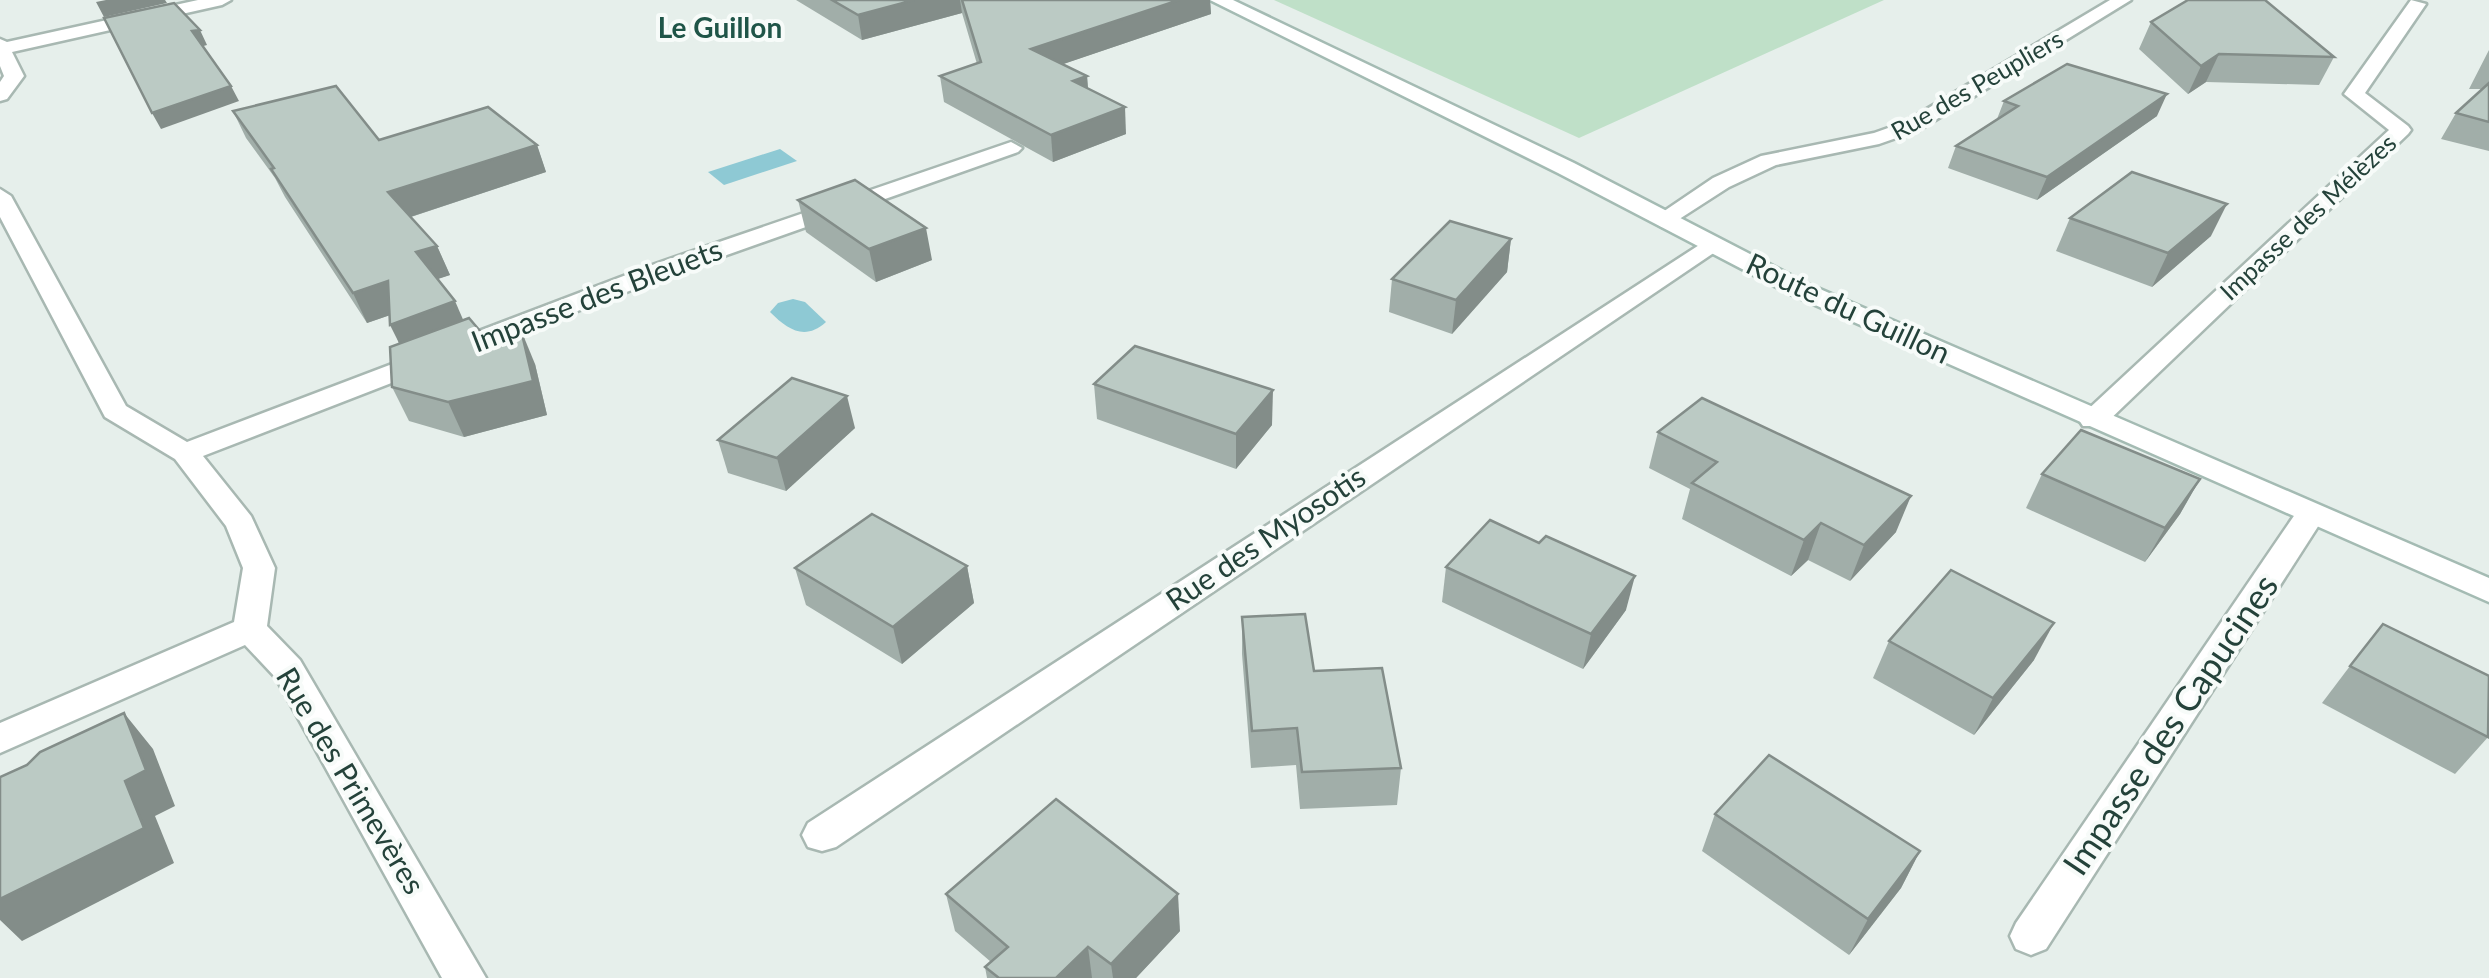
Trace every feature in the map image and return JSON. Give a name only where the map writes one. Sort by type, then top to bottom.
[{"type":"street","points":[[0,95],[14,76],[1,47],[222,0]]},
{"type":"street","name":"Route du Guillon","points":[[1220,0],[1566,168],[1797,288],[2489,592]]},
{"type":"street","name":"Rue des Peupliers","points":[[1662,220],[1746,167],[1788,154],[1885,138],[1912,126],[2122,0]]},
{"type":"street","name":"Impasse des Mélèzes","points":[[2092,420],[2401,130],[2354,94],[2418,4]]},
{"type":"street","name":"Impasse des Bleuets","points":[[185,453],[664,270],[1011,148]]},
{"type":"street","points":[[0,196],[115,411],[185,453],[240,522],[260,568],[250,629],[0,739]]},
{"type":"street","name":"Rue des Myosotis","points":[[822,834],[1710,245]]},
{"type":"street","name":"Impasse des Capucines","points":[[2031,936],[2311,514]]},
{"type":"street","name":"Rue des Primevères","points":[[250,629],[288,669],[465,978]]},
{"type":"green space","points":[[1274,0],[1884,0],[1579,138]]},
{"type":"water","points":[[780,149],[797,161],[724,185],[708,172]]},
{"type":"water","points":[[793,299],[805,302],[826,322],[811,331],[797,331],[770,312],[778,303]]},
{"type":"building","points":[[832,0],[914,0],[858,15]]},
{"type":"building","points":[[962,0],[1179,0],[1031,49],[1087,76],[1073,81],[1125,107],[1051,135],[940,76],[981,62]]},
{"type":"building","points":[[2188,0],[2265,0],[2334,57],[2219,54],[2201,66],[2151,22]]},
{"type":"building","points":[[174,3],[200,30],[192,31],[231,86],[152,113],[104,18]]},
{"type":"building","points":[[2067,64],[2167,94],[2047,177],[1956,146],[2018,106],[2004,101]]},
{"type":"building","points":[[2489,83],[2489,122],[2456,113]]},
{"type":"building","points":[[336,86],[379,140],[488,107],[537,145],[388,192],[437,246],[416,252],[455,301],[390,325],[388,281],[353,293],[233,111]]},
{"type":"building","points":[[2132,172],[2227,204],[2168,253],[2070,218]]},
{"type":"building","points":[[855,180],[926,228],[869,249],[798,200]]},
{"type":"building","points":[[1450,221],[1511,239],[1456,300],[1392,279]]},
{"type":"building","points":[[469,318],[486,338],[521,330],[533,381],[448,402],[392,387],[390,347]]},
{"type":"building","points":[[1135,346],[1273,390],[1236,434],[1094,384]]},
{"type":"building","points":[[792,378],[847,396],[777,458],[718,440]]},
{"type":"building","points":[[1702,398],[1911,496],[1864,545],[1821,523],[1804,540],[1692,483],[1717,462],[1658,432]]},
{"type":"building","points":[[2081,430],[2200,479],[2165,528],[2042,474]]},
{"type":"building","points":[[872,514],[967,566],[893,627],[795,568]]},
{"type":"building","points":[[1490,520],[1539,543],[1546,536],[1635,576],[1591,634],[1446,567]]},
{"type":"building","points":[[1951,570],[2054,623],[1993,698],[1889,641]]},
{"type":"building","points":[[1305,614],[1314,671],[1382,668],[1401,768],[1302,772],[1297,728],[1252,731],[1242,617]]},
{"type":"building","points":[[2383,624],[2489,676],[2488,737],[2350,666]]},
{"type":"building","points":[[124,713],[146,770],[125,781],[144,828],[0,899],[0,777],[27,765],[40,752]]},
{"type":"building","points":[[1769,755],[1920,851],[1868,919],[1715,814]]},
{"type":"building","points":[[1056,799],[1178,894],[1111,964],[1088,947],[1056,978],[999,978],[985,967],[1008,947],[946,894]]},
{"type":"district","name":"Le Guillon","points":[[720,28]]}]
